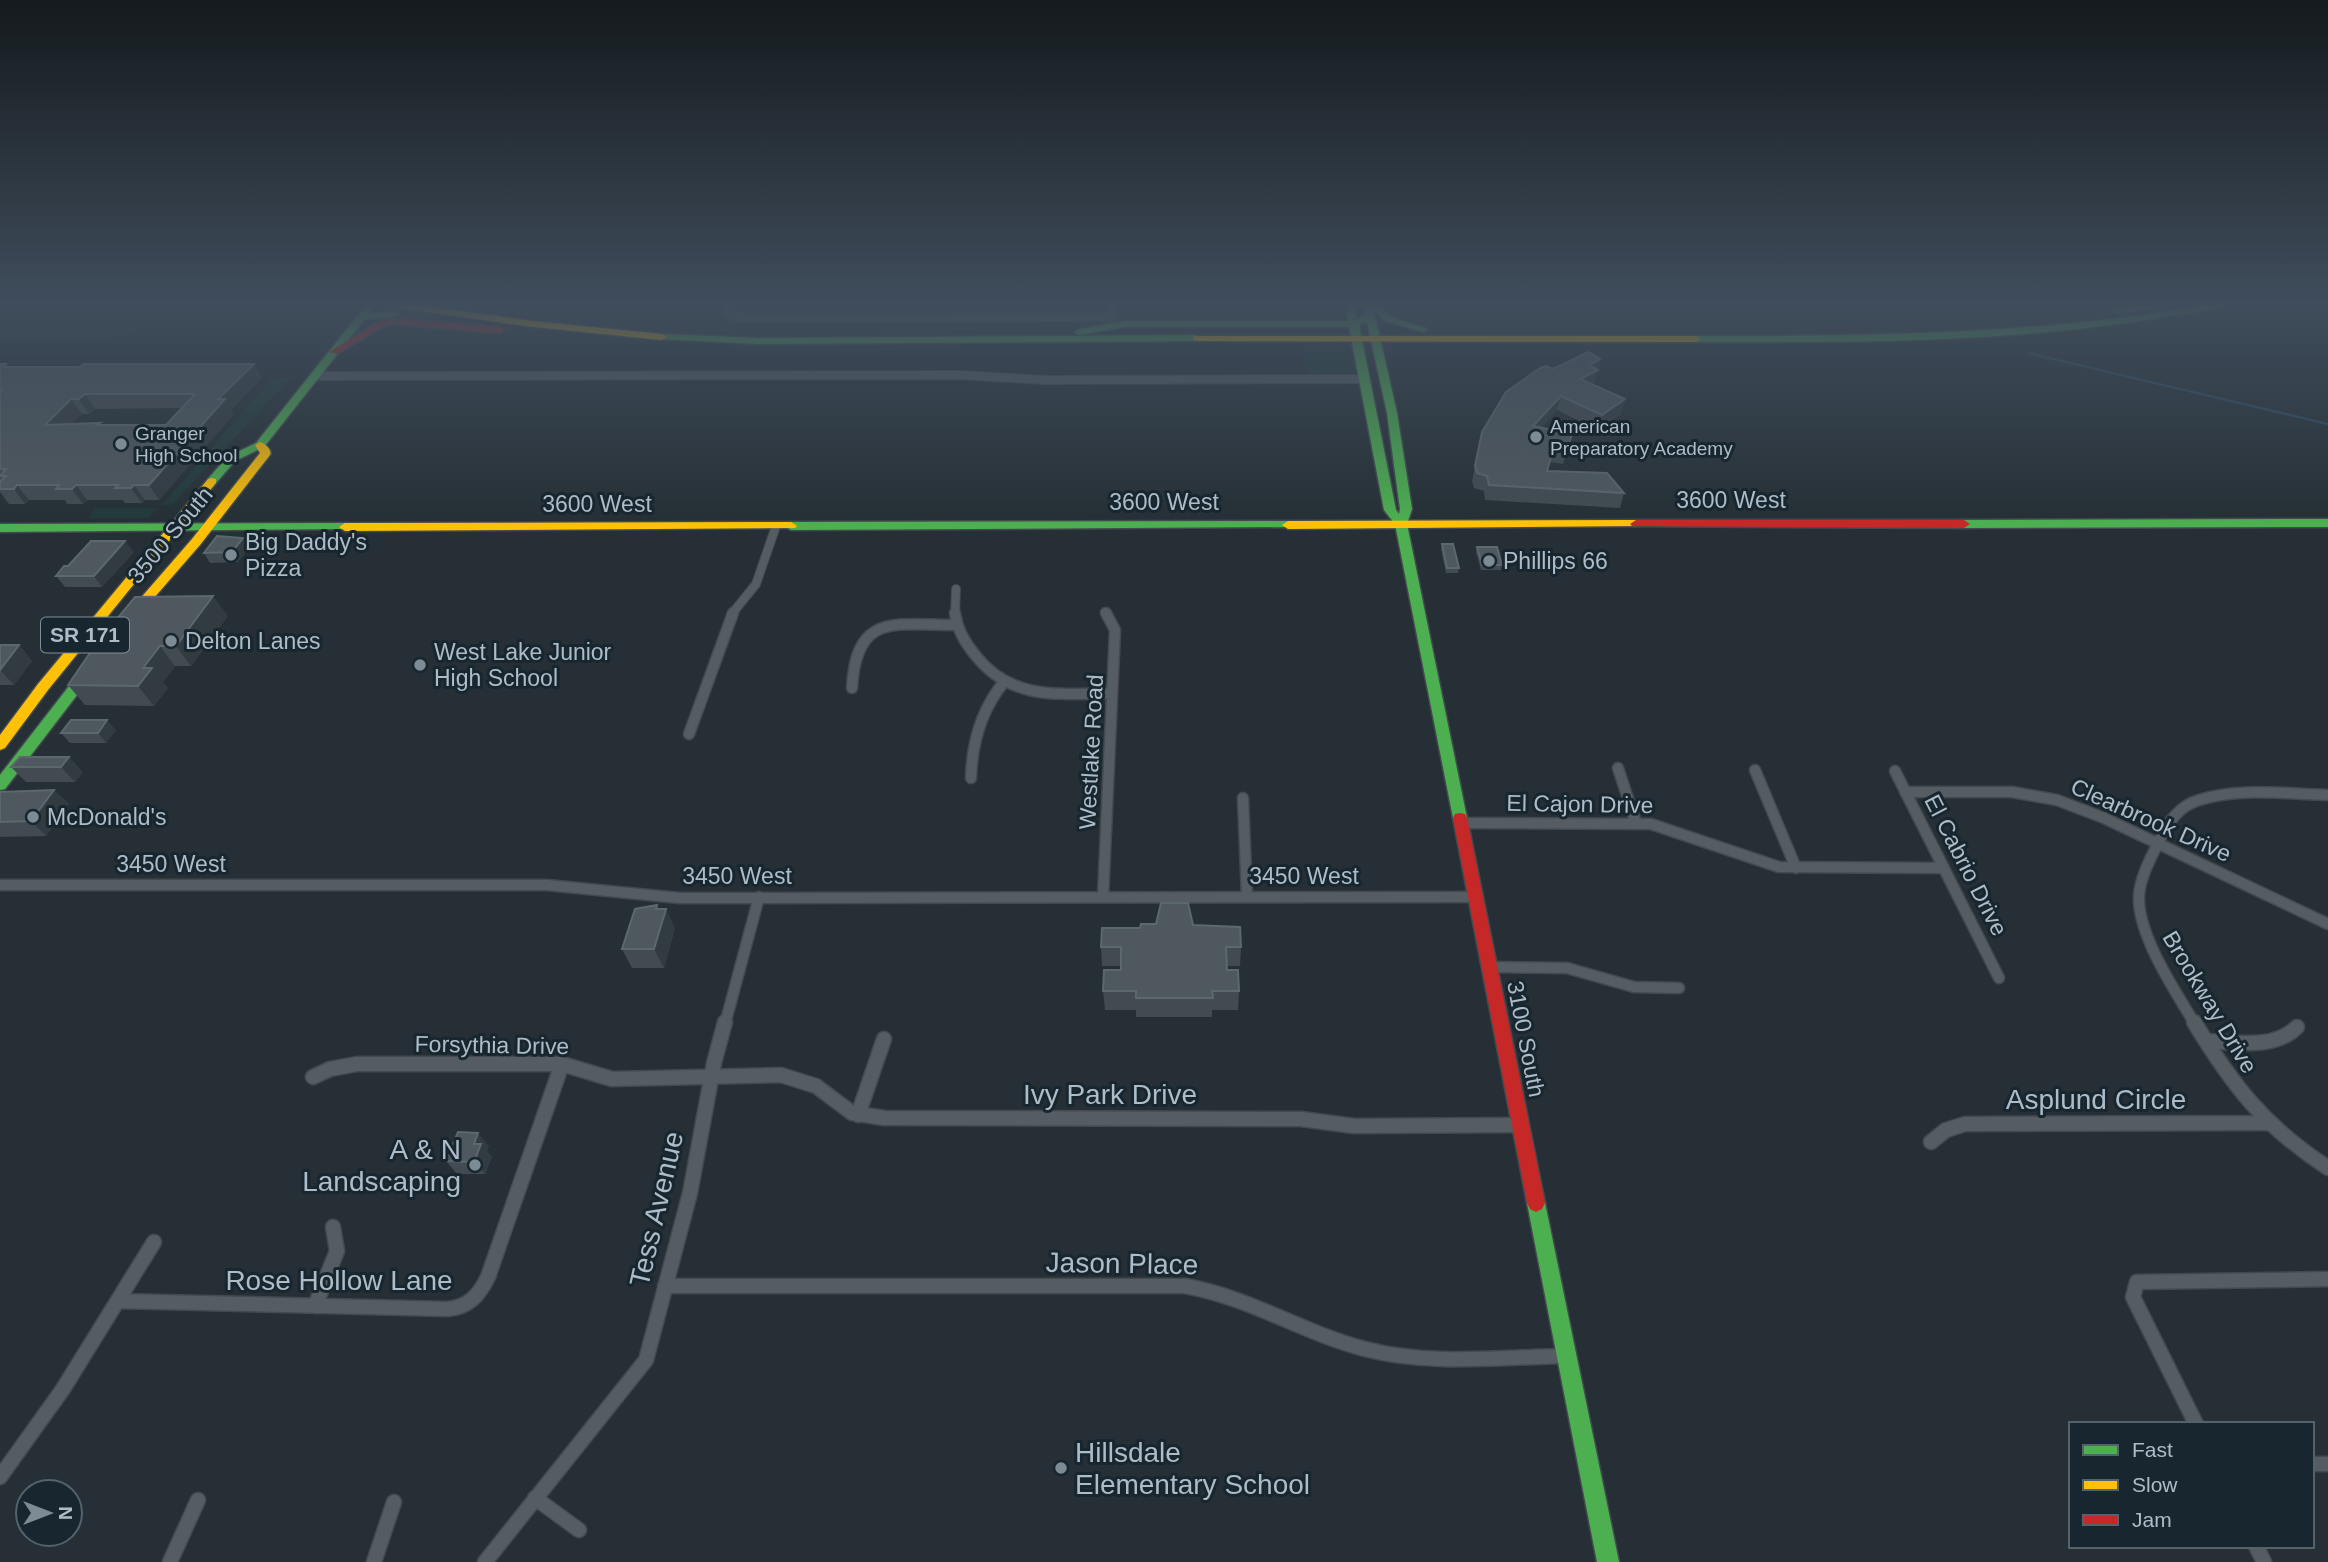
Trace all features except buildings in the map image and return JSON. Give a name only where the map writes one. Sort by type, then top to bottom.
[{"type":"main road","name":"3500 South","points":[[0,745],[43,687],[231,459],[260,445],[313,378]]},
{"type":"main road","name":"3100 South","points":[[1385,378],[1406,509],[1401,524]]},
{"type":"main road","name":"3100 South","points":[[1364,380],[1390,510],[1401,524],[1608,1562]]},
{"type":"main road","name":"3500 South","points":[[129,619],[266,453],[260,445]]},
{"type":"main road","name":"3600 West","points":[[0,528],[2328,523]]},
{"type":"main road","name":"SR 171","points":[[0,785],[94,663]]},
{"type":"street","points":[[1014,378],[1364,380]]},
{"type":"street","points":[[690,734],[729,618],[756,584],[775,526]]},
{"type":"street","points":[[956,589],[953,611],[955,625],[984,666],[1004,682],[1049,692],[1111,693]]},
{"type":"street","name":"Westlake Road","points":[[1103,897],[1115,630],[1105,612]]},
{"type":"street","points":[[852,688],[856,650],[860,640],[870,632],[889,626],[955,625]]},
{"type":"street","points":[[971,778],[971,755],[981,717],[991,697],[1004,682]]},
{"type":"street","points":[[1618,768],[1636,823]]},
{"type":"street","points":[[1755,769],[1796,868]]},
{"type":"street","name":"El Cabrio Drive","points":[[1895,771],[1999,978]]},
{"type":"street","name":"Clearbrook Drive","points":[[1905,792],[1999,792],[2042,797],[2084,810],[2328,924]]},
{"type":"street","name":"Brookway Drive","points":[[2328,795],[2222,796],[2199,800],[2177,813],[2157,845],[2141,881],[2140,916],[2162,967],[2242,1095],[2267,1122],[2328,1168]]},
{"type":"street","points":[[1243,798],[1247,897]]},
{"type":"street","name":"El Cajon Drive","points":[[1460,823],[1636,823],[1679,830],[1753,861],[1796,868],[1944,868]]},
{"type":"street","name":"3450 West","points":[[0,886],[547,885],[664,897],[1475,897]]},
{"type":"street","name":"Tess Avenue","points":[[485,1562],[641,1368],[649,1350],[692,1179],[711,1075],[759,897]]},
{"type":"street","points":[[1489,967],[1567,968],[1634,987],[1679,988]]},
{"type":"street","points":[[2207,1041],[2272,1042],[2284,1039],[2297,1027]]},
{"type":"street","points":[[858,1115],[884,1039]]},
{"type":"street","name":"Forsythia Drive","points":[[313,1077],[330,1069],[357,1064],[562,1063],[605,1079],[691,1078],[711,1075]]},
{"type":"street","name":"Rose Hollow Lane","points":[[118,1301],[448,1309],[462,1307],[478,1295],[488,1277],[562,1063]]},
{"type":"street","name":"Ivy Park Drive","points":[[711,1075],[770,1074],[799,1078],[816,1086],[841,1107],[858,1115],[884,1118],[1301,1119],[1354,1126],[1520,1125]]},
{"type":"street","name":"Asplund Circle","points":[[1931,1142],[1948,1128],[1965,1124],[2267,1122]]},
{"type":"street","points":[[315,1306],[337,1251],[333,1227]]},
{"type":"street","points":[[0,1478],[64,1389],[154,1242]]},
{"type":"street","points":[[2195,1422],[2133,1297],[2137,1282],[2328,1279]]},
{"type":"street","name":"Jason Place","points":[[665,1286],[1185,1286],[1228,1293],[1350,1345],[1384,1353],[1427,1356],[1567,1356]]},
{"type":"street","points":[[535,1498],[579,1530]]},
{"type":"street","points":[[170,1562],[198,1500]]},
{"type":"street","points":[[374,1562],[394,1502]]},
{"type":"green space","points":[[291,378],[172,505],[162,505],[271,379]]},
{"type":"green space","points":[[95,508],[157,508],[149,518],[88,518]]},
{"type":"waterway","points":[[2133,378],[2328,424]]},
{"type":"traffic: fast","points":[[212,481],[231,459],[260,445],[313,378]]},
{"type":"traffic: fast","points":[[1364,378],[1390,510],[1401,524],[1460,818]]},
{"type":"traffic: fast","points":[[1384,378],[1406,509],[1401,524]]},
{"type":"traffic: fast","points":[[1964,524],[2328,523]]},
{"type":"traffic: fast","points":[[791,526],[1288,525]]},
{"type":"traffic: fast","points":[[0,528],[345,527]]},
{"type":"traffic: fast","points":[[0,785],[85,675]]},
{"type":"traffic: fast","points":[[1536,1203],[1608,1562]]},
{"type":"traffic: slow","points":[[136,611],[196,542],[266,453],[260,445]]},
{"type":"traffic: slow","points":[[0,745],[43,687],[212,481]]},
{"type":"traffic: slow","points":[[1288,525],[1636,524]]},
{"type":"traffic: slow","points":[[345,527],[791,526]]},
{"type":"traffic: jam","points":[[1636,524],[1964,524]]},
{"type":"traffic: jam","points":[[1460,818],[1536,1203]]},
{"type":"place","name":"American Preparatory Academy","points":[[1536,437]]},
{"type":"place","name":"Granger High School","points":[[121,444]]},
{"type":"place","name":"Big Daddy's Pizza","points":[[231,555]]},
{"type":"place","name":"Phillips 66","points":[[1489,561]]},
{"type":"place","name":"Delton Lanes","points":[[171,641]]},
{"type":"place","name":"West Lake Junior High School","points":[[420,665]]},
{"type":"place","name":"McDonald's","points":[[33,817]]},
{"type":"place","name":"A & N Landscaping","points":[[475,1165]]},
{"type":"place","name":"Hillsdale Elementary School","points":[[1061,1468]]}]
